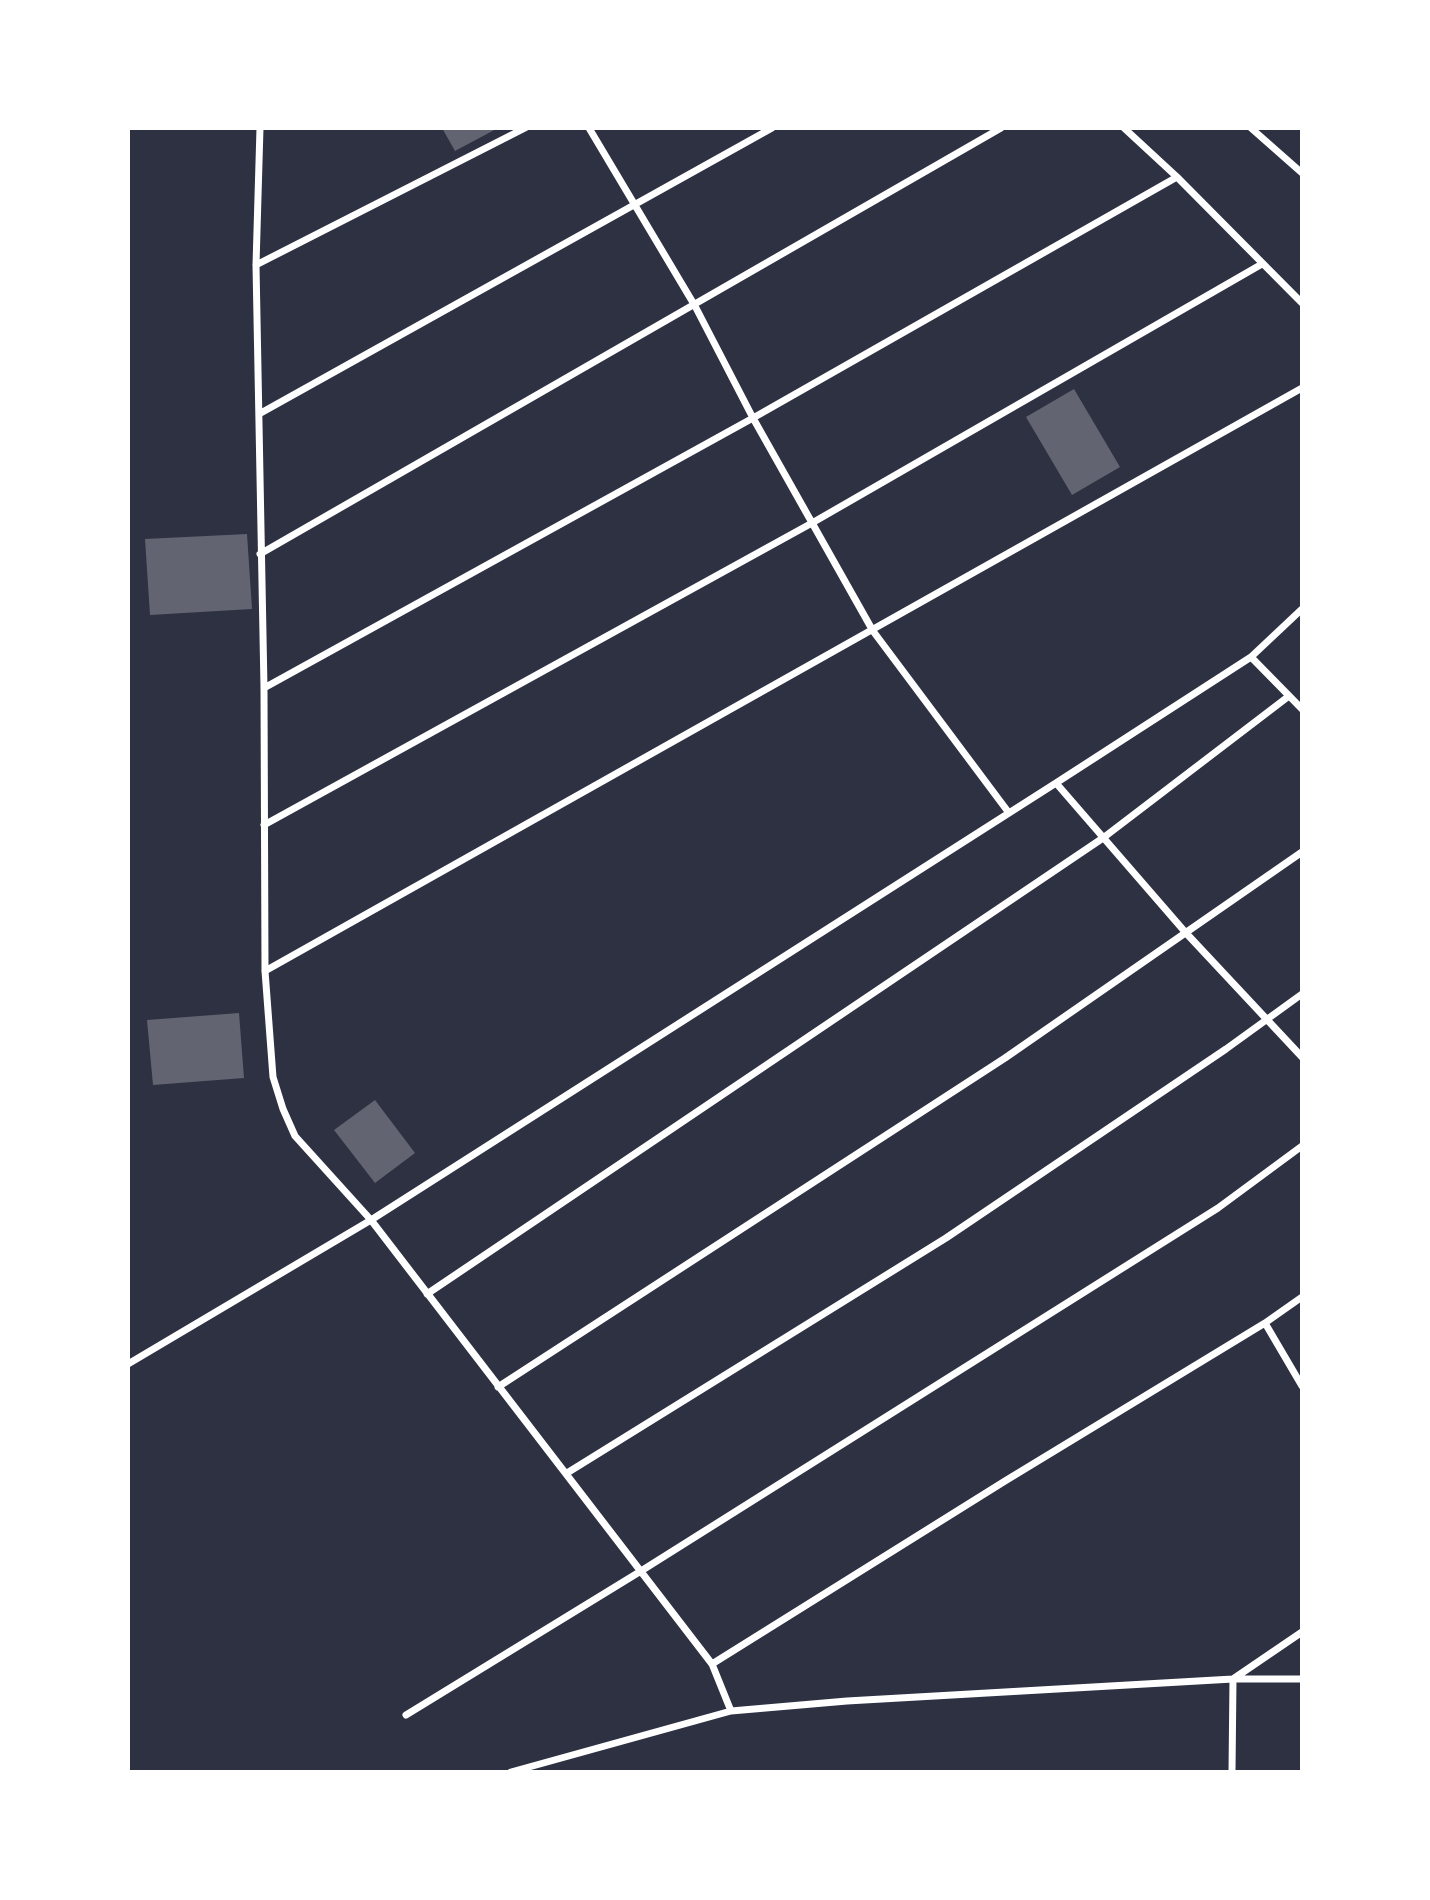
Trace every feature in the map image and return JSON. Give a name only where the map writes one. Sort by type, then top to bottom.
[{"type":"street","points":[[260,128],[257,265],[264,688],[265,971],[273,1077],[295,1136],[371,1220],[567,1473],[712,1664],[731,1710]]},
{"type":"street","points":[[257,265],[525,128]]},
{"type":"street","points":[[589,128],[695,306],[753,418],[873,631],[1009,813]]},
{"type":"street","points":[[259,414],[772,128]]},
{"type":"street","points":[[260,554],[1000,128]]},
{"type":"street","points":[[1124,128],[1177,177],[1302,303]]},
{"type":"street","points":[[1252,128],[1302,173]]},
{"type":"street","points":[[264,688],[753,418],[1177,177]]},
{"type":"street","points":[[264,825],[812,523],[1262,264]]},
{"type":"street","points":[[265,971],[1302,388]]},
{"type":"street","points":[[128,1364],[371,1220],[1009,813],[1251,657],[1302,609]]},
{"type":"street","points":[[1251,657],[1302,709]]},
{"type":"street","points":[[427,1294],[1103,838],[1289,696]]},
{"type":"street","points":[[1056,782],[1186,933],[1302,1056]]},
{"type":"street","points":[[498,1387],[1005,1058],[1302,852]]},
{"type":"street","points":[[567,1473],[946,1238],[1302,994]]},
{"type":"street","points":[[406,1715],[641,1571],[1218,1208],[1302,1146]]},
{"type":"street","points":[[712,1664],[1265,1323],[1302,1297]]},
{"type":"street","points":[[1265,1323],[1302,1386]]},
{"type":"street","points":[[1233,1679],[1302,1632]]},
{"type":"street","points":[[1232,1772],[1233,1679]]},
{"type":"street","points":[[511,1772],[731,1710],[1233,1679],[1302,1679]]},
{"type":"building","points":[[442,128],[498,128],[455,151]]},
{"type":"building","points":[[1074,389],[1120,467],[1072,495],[1026,417]]},
{"type":"building","points":[[247,534],[252,609],[150,615],[145,539]]},
{"type":"building","points":[[239,1013],[244,1078],[153,1085],[147,1020]]},
{"type":"building","points":[[375,1100],[415,1153],[375,1183],[334,1130]]}]
